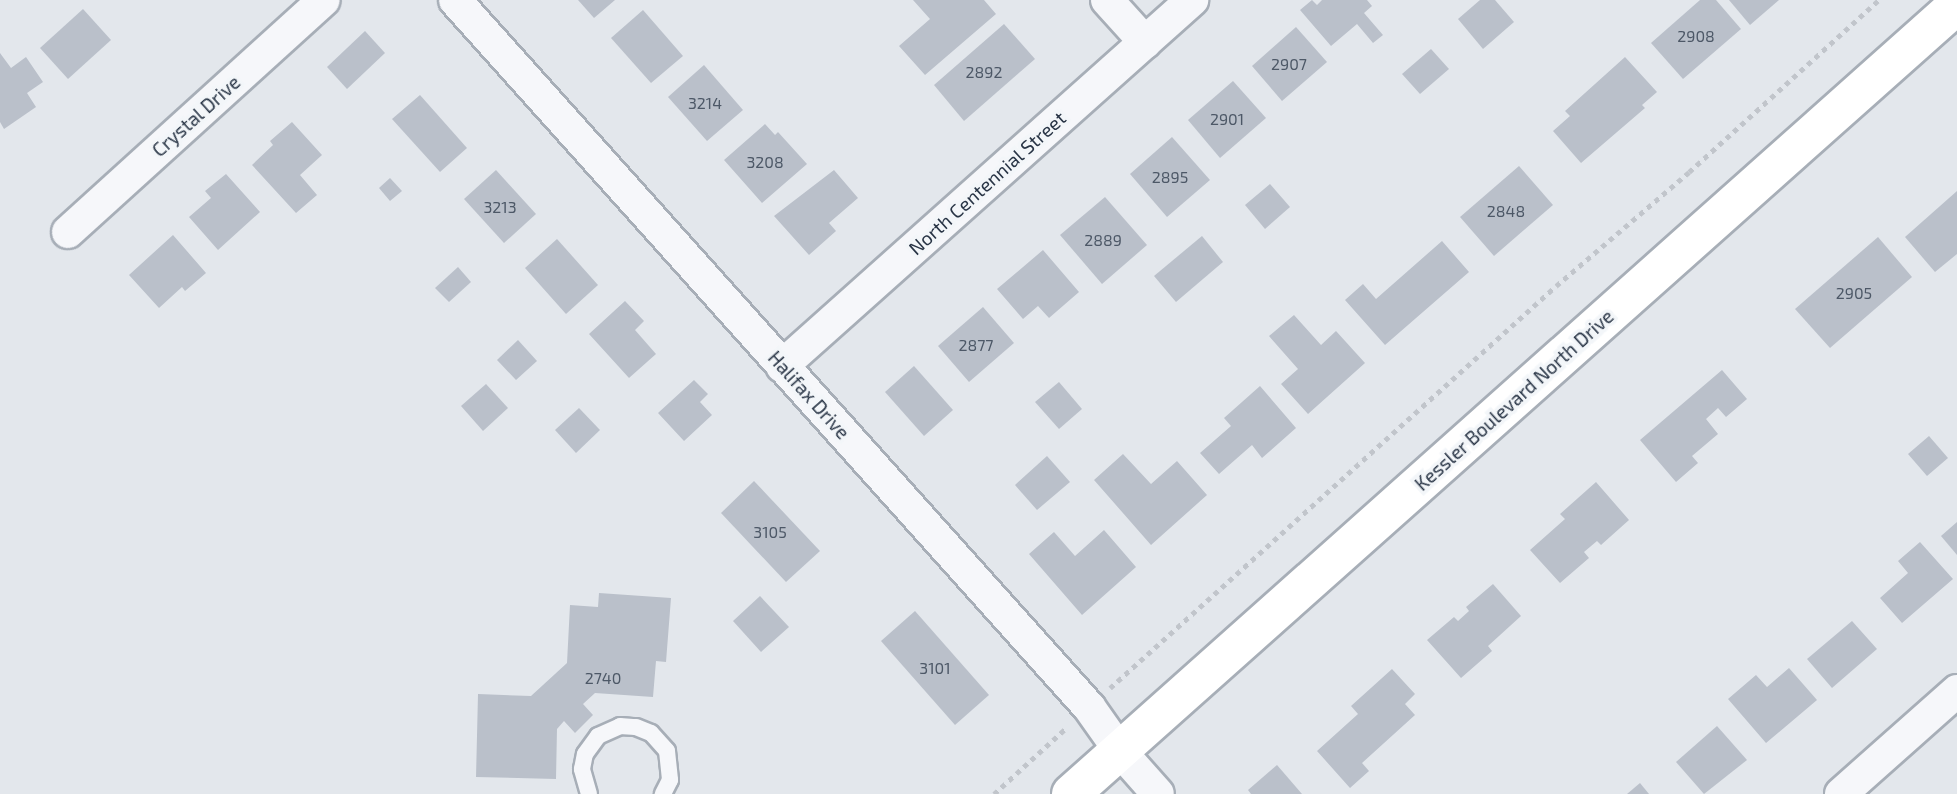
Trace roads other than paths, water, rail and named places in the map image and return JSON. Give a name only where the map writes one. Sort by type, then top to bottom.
[{"type":"main road","name":"Kessler Boulevard North Drive","points":[[1071,794],[1957,5]]},
{"type":"street","name":"Crystal Drive","points":[[68,232],[324,0]]},
{"type":"street","name":"Halifax Drive","points":[[456,0],[1089,707],[1120,751],[1158,794]]},
{"type":"street","points":[[1107,0],[1145,42]]},
{"type":"street","name":"North Centennial Street","points":[[782,366],[1192,0]]},
{"type":"street","points":[[1841,794],[1957,691]]},
{"type":"lane","points":[[589,794],[582,769],[585,754],[598,736],[620,726],[636,726],[651,733],[667,751],[671,766],[670,780],[663,794]]}]
